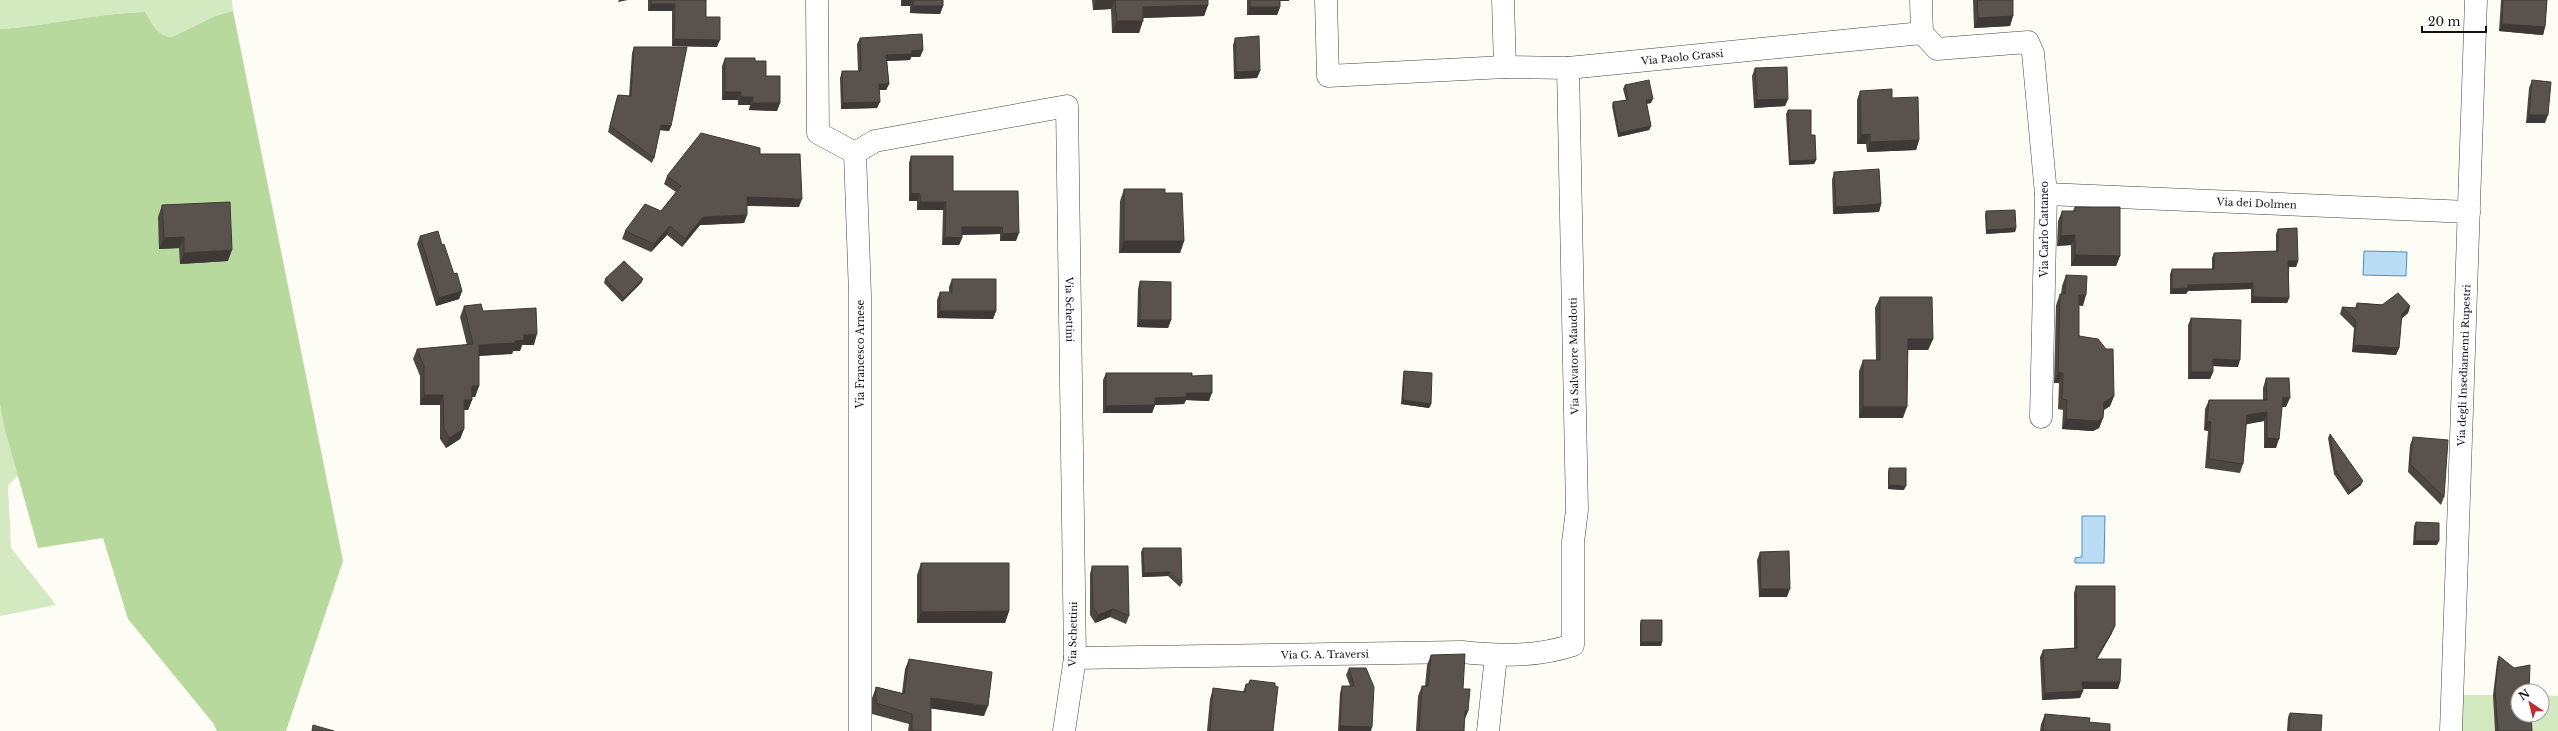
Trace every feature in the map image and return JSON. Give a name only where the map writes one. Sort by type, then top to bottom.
[{"type":"street","points":[[817,0],[818,133],[855,153]]},
{"type":"street","name":"Via Paolo Grassi","points":[[1326,0],[1328,76],[1505,67],[1568,68],[1922,33]]},
{"type":"street","points":[[1503,0],[1505,67]]},
{"type":"street","points":[[1921,0],[1922,33]]},
{"type":"street","name":"Via degli Insediamenti Rupestri","points":[[2451,731],[2476,0]]},
{"type":"street","name":"Via Carlo Cattaneo","points":[[1922,33],[1936,49],[2028,42],[2033,53],[2046,194],[2041,417]]},
{"type":"street","name":"Via Salvatore Maudotti","points":[[1568,68],[1577,510],[1573,542],[1573,645]]},
{"type":"street","name":"Via Schettini","points":[[855,153],[875,141],[1067,106],[1074,658],[1064,731]]},
{"type":"street","name":"Via Francesco Arnese","points":[[855,153],[860,295],[860,731]]},
{"type":"street","name":"Via dei Dolmen","points":[[2046,194],[2469,212]]},
{"type":"street","name":"Via G. A. Traversi","points":[[1074,658],[1462,652],[1496,656],[1549,653],[1573,645]]},
{"type":"street","points":[[1488,731],[1496,656]]},
{"type":"green space","points":[[0,0],[232,0],[233,11],[215,16],[172,37],[163,35],[159,32],[145,12],[109,15],[0,29]]},
{"type":"green space","points":[[233,11],[343,561],[286,731],[217,731],[213,723],[128,619],[103,538],[38,548],[4,426],[0,405],[0,29],[109,15],[145,12],[159,32],[163,35],[172,37],[215,16]]},
{"type":"green space","points":[[0,405],[18,475],[8,486],[11,548],[56,605],[0,616]]},
{"type":"green space","points":[[2463,695],[2510,695],[2510,723],[2550,723],[2550,696],[2558,696],[2558,731],[2460,731]]},
{"type":"water","points":[[2364,251],[2407,252],[2406,276],[2363,275]]},
{"type":"water","points":[[2082,516],[2105,516],[2104,563],[2075,563],[2075,558],[2082,557]]},
{"type":"building","points":[[651,0],[706,0],[706,17],[720,17],[720,40],[674,39],[675,4],[651,4]]},
{"type":"building","points":[[913,0],[943,0],[943,6],[913,6]]},
{"type":"building","points":[[1115,0],[1208,0],[1208,5],[1143,7],[1143,21],[1117,21]]},
{"type":"building","points":[[1250,0],[1280,0],[1280,7],[1250,7]]},
{"type":"building","points":[[1977,0],[2013,0],[2013,16],[1978,18]]},
{"type":"building","points":[[2503,0],[2547,0],[2545,27],[2502,24]]},
{"type":"building","points":[[922,34],[923,50],[912,51],[912,54],[886,55],[889,84],[879,84],[880,102],[843,103],[842,71],[861,71],[860,38]]},
{"type":"building","points":[[1259,36],[1260,71],[1236,72],[1235,38]]},
{"type":"building","points":[[634,47],[687,47],[671,126],[661,125],[654,158],[610,126],[618,95],[631,96]]},
{"type":"building","points":[[725,58],[755,58],[755,61],[766,61],[766,76],[780,76],[780,103],[752,103],[753,97],[741,97],[741,92],[725,92]]},
{"type":"building","points":[[1787,67],[1788,99],[1757,100],[1755,68]]},
{"type":"building","points":[[1649,80],[1653,99],[1646,100],[1651,126],[1619,133],[1613,102],[1628,100],[1625,85]]},
{"type":"building","points":[[2532,80],[2551,82],[2548,115],[2529,115]]},
{"type":"building","points":[[1892,89],[1892,98],[1918,97],[1919,140],[1870,142],[1870,134],[1861,135],[1860,91]]},
{"type":"building","points":[[1788,110],[1811,110],[1811,135],[1815,135],[1816,160],[1790,161]]},
{"type":"building","points":[[701,133],[760,148],[760,154],[800,154],[802,199],[747,197],[747,215],[703,217],[685,239],[670,226],[654,244],[625,231],[645,204],[661,211],[681,186],[667,176]]},
{"type":"building","points":[[911,156],[953,156],[953,191],[1018,191],[1019,233],[1003,234],[1002,227],[962,227],[962,238],[945,237],[946,202],[920,202],[920,194],[911,193]]},
{"type":"building","points":[[1879,169],[1881,204],[1836,207],[1834,172]]},
{"type":"building","points":[[1124,189],[1165,189],[1165,193],[1182,193],[1184,241],[1124,241]]},
{"type":"building","points":[[230,202],[232,250],[184,253],[184,237],[164,238],[162,205]]},
{"type":"building","points":[[2075,207],[2120,207],[2120,256],[2075,255],[2075,235],[2061,236],[2062,211],[2075,211]]},
{"type":"building","points":[[2015,210],[2016,228],[1987,230],[1986,211]]},
{"type":"building","points":[[2297,228],[2298,261],[2288,261],[2289,298],[2253,297],[2253,283],[2188,285],[2188,288],[2172,289],[2172,269],[2214,269],[2214,253],[2278,251],[2278,229]]},
{"type":"building","points":[[438,231],[454,274],[457,273],[462,291],[439,298],[420,236]]},
{"type":"building","points":[[624,261],[643,279],[624,298],[605,279]]},
{"type":"building","points":[[2066,275],[2087,276],[2086,295],[2079,295],[2079,336],[2098,339],[2106,349],[2113,349],[2114,396],[2104,402],[2103,418],[2097,421],[2066,419],[2067,400],[2062,399],[2063,373],[2058,372],[2060,294],[2065,294]]},
{"type":"building","points":[[952,279],[996,279],[996,311],[940,311],[940,292],[952,292]]},
{"type":"building","points":[[1140,281],[1171,282],[1171,320],[1140,320]]},
{"type":"building","points":[[2398,293],[2410,306],[2402,314],[2399,348],[2354,345],[2356,321],[2342,307],[2357,308],[2357,303],[2382,305]]},
{"type":"building","points":[[1880,297],[1932,297],[1933,339],[1908,339],[1907,407],[1863,407],[1863,360],[1880,360]]},
{"type":"building","points":[[481,304],[483,311],[536,308],[537,334],[524,335],[524,340],[515,341],[515,343],[479,345],[479,386],[472,386],[472,400],[464,400],[464,429],[449,438],[444,428],[443,395],[424,395],[424,366],[417,349],[473,344],[464,306]]},
{"type":"building","points":[[2191,318],[2241,320],[2240,360],[2213,359],[2213,372],[2191,372]]},
{"type":"building","points":[[1404,371],[1432,373],[1431,404],[1403,400]]},
{"type":"building","points":[[1106,373],[1192,373],[1192,376],[1212,375],[1212,393],[1186,393],[1187,397],[1155,398],[1155,405],[1106,406]]},
{"type":"building","points":[[2266,378],[2289,378],[2290,398],[2283,397],[2279,439],[2267,438],[2267,412],[2247,415],[2243,464],[2209,459],[2211,422],[2207,421],[2209,400],[2267,400]]},
{"type":"building","points":[[2330,434],[2363,481],[2350,491],[2335,470]]},
{"type":"building","points":[[2413,437],[2448,440],[2444,497],[2410,464]]},
{"type":"building","points":[[1889,468],[1906,468],[1906,486],[1889,485]]},
{"type":"building","points":[[2416,522],[2439,523],[2439,541],[2415,541]]},
{"type":"building","points":[[1143,548],[1181,548],[1182,583],[1170,572],[1144,573]]},
{"type":"building","points":[[1789,551],[1790,589],[1761,589],[1760,552]]},
{"type":"building","points":[[921,563],[1009,563],[1009,611],[921,612]]},
{"type":"building","points":[[1092,566],[1128,566],[1129,616],[1113,609],[1098,615],[1093,607]]},
{"type":"building","points":[[2076,586],[2115,586],[2115,626],[2096,659],[2121,659],[2120,682],[2082,682],[2083,691],[2045,693],[2043,650],[2077,648]]},
{"type":"building","points":[[1641,620],[1662,620],[1662,642],[1641,642]]},
{"type":"building","points":[[1465,654],[1463,689],[1470,689],[1468,711],[1465,711],[1464,731],[1419,731],[1422,686],[1428,686],[1431,655]]},
{"type":"building","points":[[2499,656],[2514,668],[2530,665],[2529,683],[2510,683],[2510,723],[2532,723],[2532,731],[2498,731],[2495,689]]},
{"type":"building","points":[[909,659],[992,672],[988,706],[931,698],[931,731],[912,731],[912,714],[876,703],[876,687],[904,694]]},
{"type":"building","points":[[1349,668],[1366,668],[1374,687],[1372,727],[1340,726],[1342,686],[1354,686]]},
{"type":"building","points":[[1250,680],[1275,683],[1275,686],[1278,687],[1273,731],[1210,731],[1213,688],[1245,692],[1246,684],[1249,684]]},
{"type":"building","points":[[2290,713],[2322,715],[2321,731],[2289,731]]},
{"type":"building","points":[[2045,714],[2090,718],[2089,722],[2110,724],[2110,731],[2043,731]]},
{"type":"building","points":[[313,725],[334,731],[312,731]]}]
